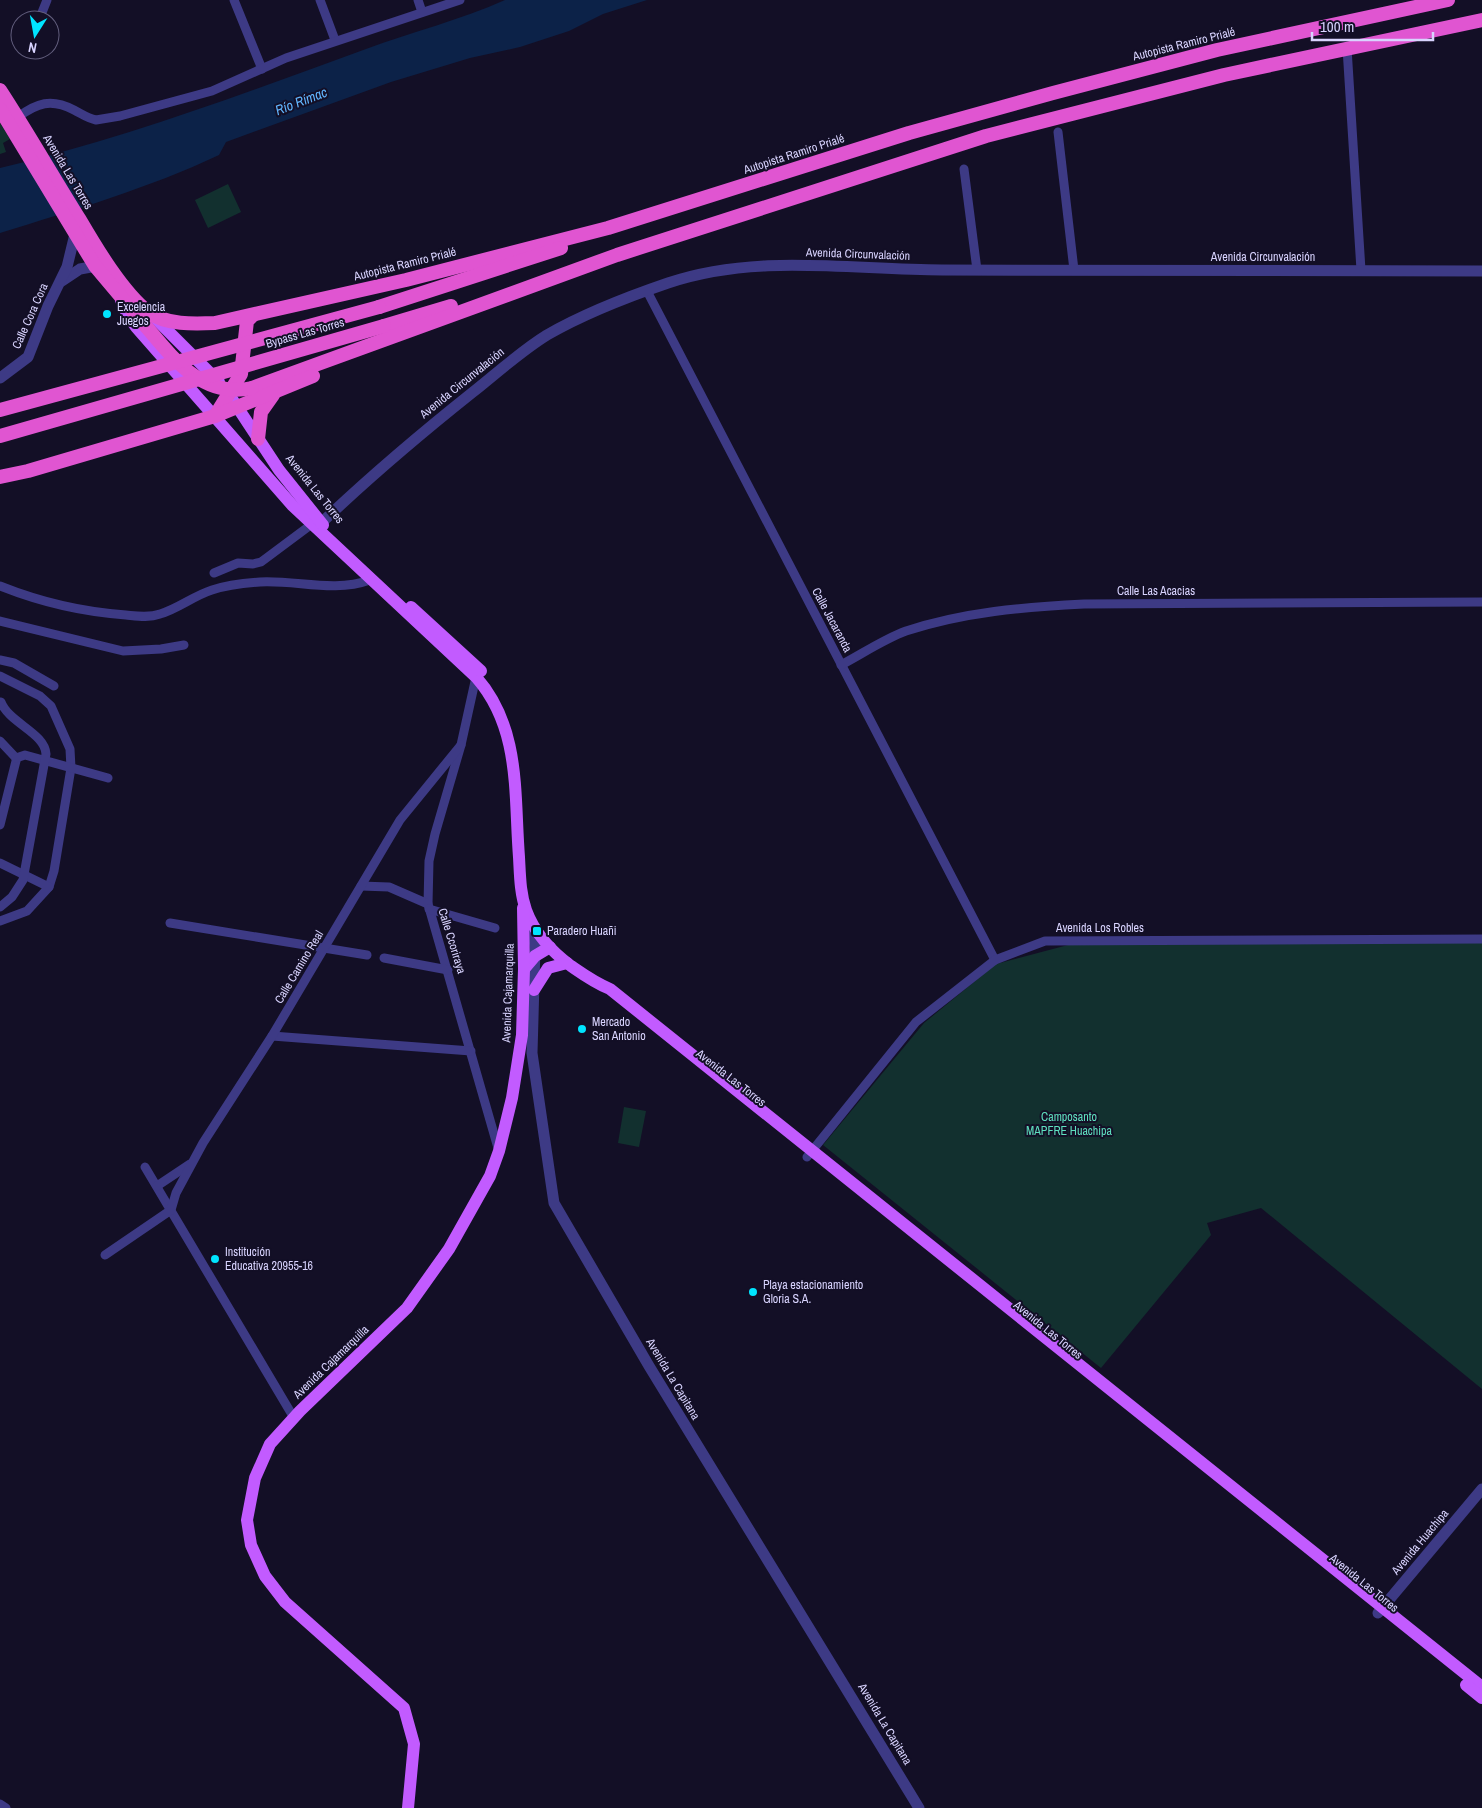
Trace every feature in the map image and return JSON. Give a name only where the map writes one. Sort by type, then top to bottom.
[{"type":"highway","name":"Autopista Ramiro Prialé","points":[[143,314],[180,322],[197,324],[215,323],[406,280],[608,228],[991,110],[1217,50],[1448,0]]},
{"type":"highway","points":[[121,298],[143,314],[177,362],[196,379],[221,388],[237,390],[252,388],[617,255],[986,136],[1224,76],[1482,20]]},
{"type":"highway","name":"Avenida Las Torres","points":[[0,90],[18,117],[29,146]]},
{"type":"highway","name":"Avenida Las Torres","points":[[0,109],[29,146],[77,229],[121,298]]},
{"type":"highway","name":"Bypass Las Torres","points":[[0,410],[379,307],[560,248],[608,228]]},
{"type":"highway","name":"Bypass Las Torres","points":[[0,436],[384,326],[617,255]]},
{"type":"highway","name":"Avenida Las Torres","points":[[101,265],[143,314]]},
{"type":"highway","points":[[0,477],[28,471],[215,416],[434,328],[489,301]]},
{"type":"highway","points":[[215,416],[243,370],[247,321],[253,315]]},
{"type":"highway","points":[[258,439],[261,412],[275,393]]},
{"type":"main road","name":"Avenida Las Torres","points":[[121,298],[128,316],[136,327],[292,505],[465,655],[481,671],[500,698],[514,730],[517,745],[532,923]]},
{"type":"main road","name":"Avenida Las Torres","points":[[143,314],[229,394],[316,525],[370,580],[476,677],[498,708],[508,738],[522,895],[532,923],[550,947],[567,963],[596,984],[605,995],[809,1154],[1381,1610],[1482,1687]]},
{"type":"main road","name":"Avenida Cajamarquilla","points":[[408,1808],[414,1744],[404,1708],[284,1602],[265,1576],[251,1545],[247,1520],[255,1478],[270,1444],[294,1418],[407,1308],[449,1249],[490,1176],[499,1151],[512,1098],[522,1035],[524,969],[522,895]]},
{"type":"main road","points":[[524,969],[535,956],[550,947]]},
{"type":"main road","points":[[534,990],[548,968],[567,963]]},
{"type":"main road","name":"Avenida Las Torres","points":[[1381,1610],[1482,1698]]},
{"type":"street","points":[[234,0],[262,69]]},
{"type":"street","points":[[320,0],[335,40]]},
{"type":"street","points":[[418,0],[422,12]]},
{"type":"street","points":[[18,117],[41,103],[67,106],[88,118],[96,120],[120,116],[212,91],[335,40],[422,12],[444,2],[460,0]]},
{"type":"street","points":[[1347,48],[1361,270]]},
{"type":"street","points":[[1058,132],[1074,270]]},
{"type":"street","points":[[964,169],[977,270]]},
{"type":"street","name":"Calle Cora Cora","points":[[0,378],[28,357],[48,306],[67,267],[77,229]]},
{"type":"street","name":"Calle Cora Cora","points":[[60,282],[80,269],[101,265]]},
{"type":"street","name":"Avenida Circunvalación","points":[[316,525],[419,436],[536,342],[590,314],[647,291],[696,275],[746,266],[813,266],[906,270],[1482,271]]},
{"type":"street","name":"Calle Jacaranda","points":[[647,291],[995,960]]},
{"type":"street","points":[[214,573],[238,563],[253,564],[261,562],[316,525]]},
{"type":"street","points":[[0,586],[87,612],[148,616],[160,614],[211,590],[230,586],[262,582],[335,587],[354,585],[370,580]]},
{"type":"street","name":"Calle Las Acacias","points":[[841,665],[905,632],[987,612],[1028,607],[1090,604],[1482,602]]},
{"type":"street","points":[[0,621],[123,651],[161,649],[184,645]]},
{"type":"street","points":[[0,665],[0,660],[14,664],[54,686]]},
{"type":"street","points":[[0,676],[40,696],[51,706],[70,749],[71,768],[54,871],[49,887],[27,911],[0,921]]},
{"type":"street","name":"Calle Ccoriraya","points":[[476,677],[461,745],[429,861],[428,906],[499,1151]]},
{"type":"street","points":[[0,907],[12,897],[25,875],[46,748],[43,743],[12,717],[1,702]]},
{"type":"street","points":[[0,741],[16,758]]},
{"type":"street","name":"Calle Camino Real","points":[[171,1210],[176,1193],[193,1162],[272,1036],[400,820],[461,745]]},
{"type":"street","points":[[16,758],[25,755],[108,778]]},
{"type":"street","points":[[0,824],[16,758]]},
{"type":"street","points":[[0,863],[49,887]]},
{"type":"street","points":[[361,886],[389,887],[428,906],[496,928]]},
{"type":"street","points":[[170,923],[367,955]]},
{"type":"street","name":"Avenida La Capitana","points":[[532,923],[535,956],[532,1053],[554,1203],[649,1366],[919,1808]]},
{"type":"street","name":"Avenida Los Robles","points":[[809,1154],[916,1022],[995,960],[1045,941],[1482,939]]},
{"type":"street","points":[[384,958],[448,970]]},
{"type":"street","points":[[272,1036],[471,1051]]},
{"type":"street","points":[[157,1186],[193,1162]]},
{"type":"street","points":[[146,1167],[294,1418]]},
{"type":"street","points":[[106,1255],[171,1210]]},
{"type":"street","name":"Avenida Huachipa","points":[[1381,1610],[1482,1489]]},
{"type":"street","points":[[0,1804],[6,1808]]},
{"type":"green space","points":[[0,123],[10,139],[3,143],[6,152],[0,154]]},
{"type":"green space","points":[[228,184],[241,212],[208,228],[195,200]]},
{"type":"green space","name":"Camposanto MAPFRE Huachipa","points":[[1482,942],[1482,1389],[1261,1208],[1207,1223],[1211,1235],[1101,1368],[823,1145],[924,1023],[996,964],[1068,945]]},
{"type":"green space","points":[[624,1107],[646,1111],[639,1147],[618,1143]]},
{"type":"water","name":"Río Rímac","points":[[505,0],[647,0],[603,14],[569,31],[520,47],[470,58],[391,82],[226,142],[219,155],[166,178],[111,198],[0,233],[0,168],[93,143],[185,114],[383,43],[471,14]]},
{"type":"place","name":"Excelencia Juegos","points":[[107,314]]},
{"type":"place","name":"Paradero Huañi","points":[[537,931]]},
{"type":"place","name":"Mercado San Antonio","points":[[582,1029]]},
{"type":"place","name":"Institución Educativa 20955-16","points":[[215,1259]]},
{"type":"place","name":"Playa estacionamiento Gloria S.A.","points":[[753,1292]]}]
